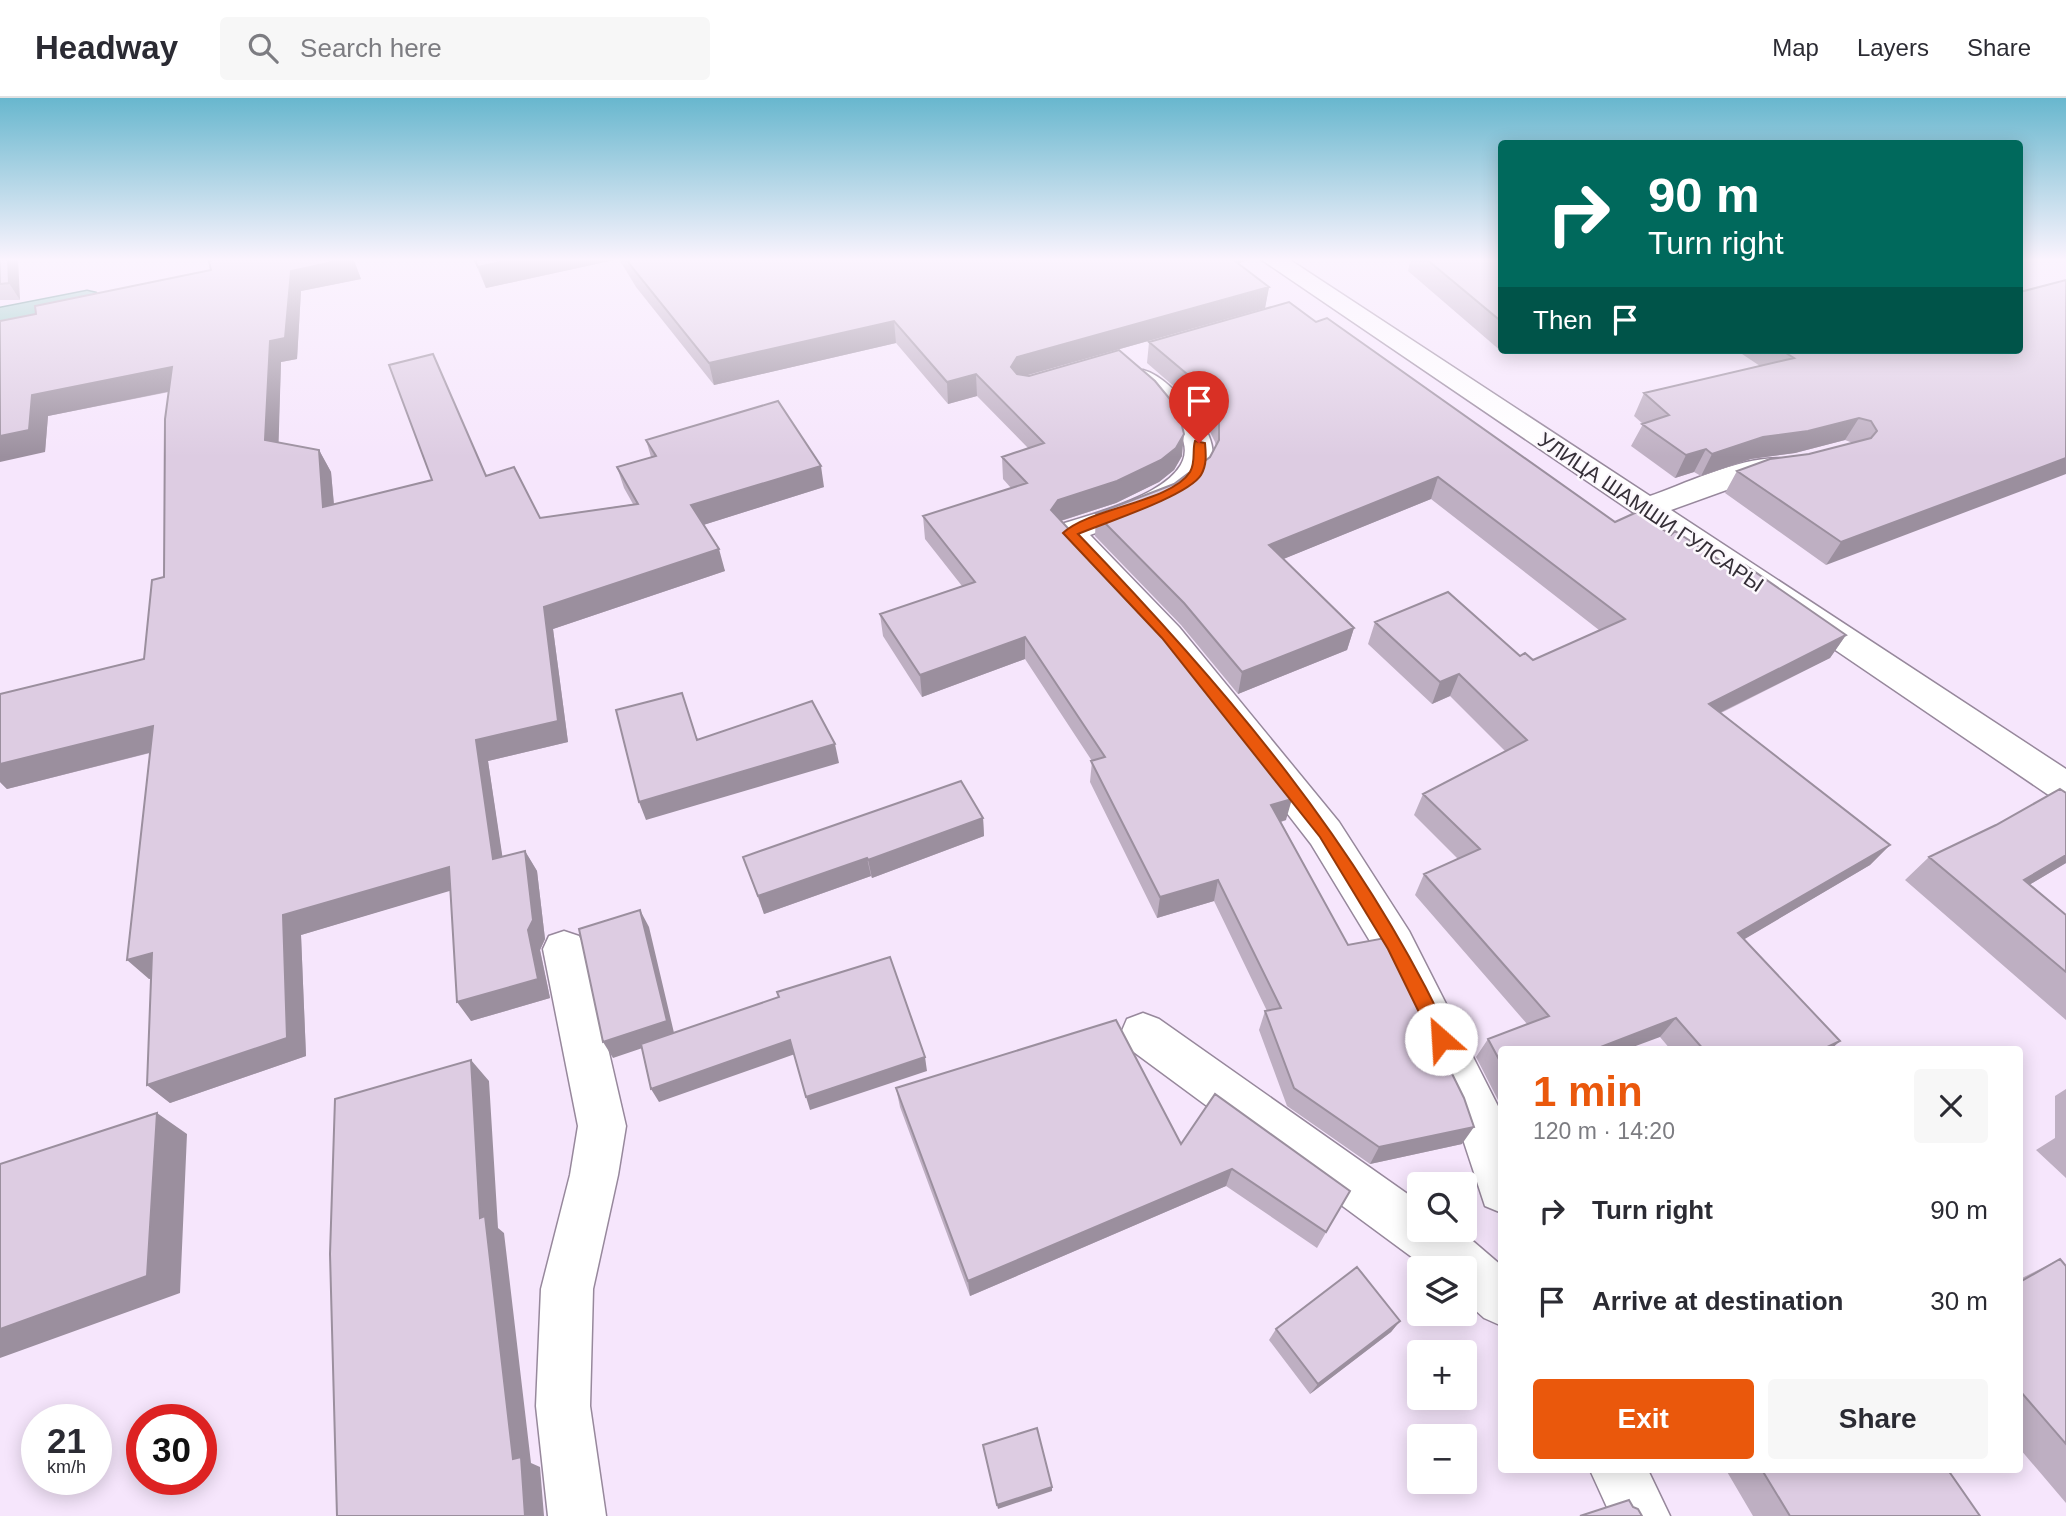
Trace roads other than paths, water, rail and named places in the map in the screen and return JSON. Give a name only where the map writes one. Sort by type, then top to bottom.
[{"type":"street","name":"УЛИЦА ШАМШИ ГУЛСАРЫ","points":[[1353,324],[1646,508],[2066,788]]},
{"type":"street","points":[[1147,354],[1123,360],[1181,417],[1199,443],[1201,458],[1195,474],[1178,488],[1069,533],[1167,635],[1325,833],[1400,956],[1477,1111],[1498,1177]]},
{"type":"street","points":[[1646,508],[1751,471],[1808,461]]},
{"type":"street","points":[[564,949],[602,1126],[594,1175],[567,1289],[563,1406],[577,1516]]},
{"type":"street","points":[[1143,1034],[1446,1251],[1498,1296]]},
{"type":"street","points":[[1620,1473],[1641,1516]]}]
